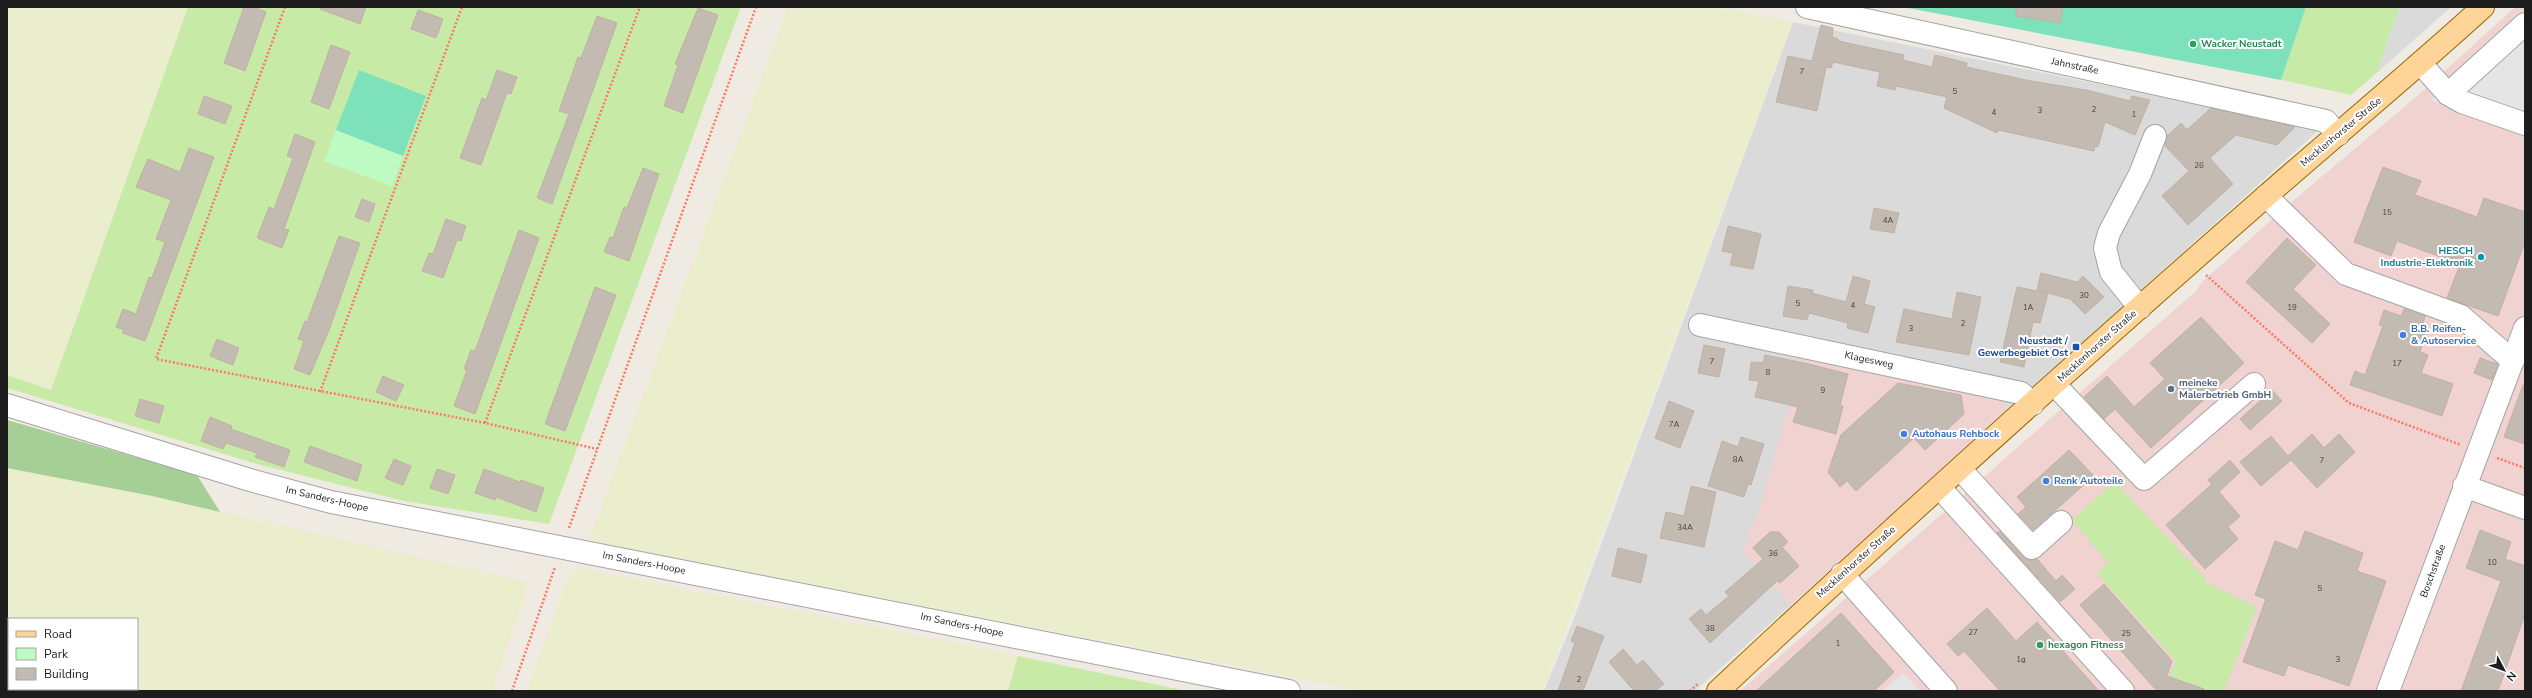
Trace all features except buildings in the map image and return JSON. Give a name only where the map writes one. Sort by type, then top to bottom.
[{"type":"main road","name":"Mecklenhorster Straße","points":[[1718,691],[1842,574],[1940,488],[2054,384],[2266,196],[2421,64],[2483,7]]},
{"type":"street","name":"Jahnstraße","points":[[1807,7],[2326,121],[2338,135]]},
{"type":"street","points":[[2448,94],[2525,24]]},
{"type":"street","points":[[2421,64],[2448,94],[2462,102],[2525,124]]},
{"type":"street","points":[[2140,308],[2114,277],[2106,259],[2105,248],[2108,233],[2140,174],[2155,136]]},
{"type":"street","points":[[2266,196],[2346,274],[2461,316],[2506,355],[2514,359]]},
{"type":"street","name":"Klagesweg","points":[[1700,325],[2021,393],[2033,404]]},
{"type":"street","name":"Boschstraße","points":[[2388,691],[2464,486],[2525,328]]},
{"type":"street","points":[[2054,384],[2144,479],[2254,384]]},
{"type":"street","name":"Im Sanders-Hoope","points":[[7,405],[250,480],[331,502],[1289,691]]},
{"type":"street","points":[[1960,469],[2032,548],[2061,522]]},
{"type":"street","points":[[2464,486],[2525,508]]},
{"type":"street","points":[[1940,488],[2123,691]]},
{"type":"street","points":[[1842,574],[1946,691]]},
{"type":"path","points":[[285,7],[156,359],[485,423],[597,449],[756,7]]},
{"type":"path","points":[[320,392],[462,7]]},
{"type":"path","points":[[485,423],[640,7]]},
{"type":"path","points":[[2206,275],[2350,403],[2525,468]]},
{"type":"path","points":[[512,691],[515,682]]},
{"type":"shaded area","points":[[2400,7],[2451,7],[2380,70],[2378,68]]},
{"type":"shaded area","points":[[2515,7],[2525,7],[2525,691],[1740,691],[2196,291],[2202,282],[2294,200],[2415,98]]},
{"type":"shaded area","points":[[2525,16],[2525,132],[2430,100]]},
{"type":"shaded area","points":[[1793,22],[2320,129],[2008,409],[1998,397],[1755,527],[1750,526],[1744,553],[1791,605],[1695,691],[1544,691],[1573,621]]},
{"type":"shaded area","points":[[1803,356],[1998,397],[2008,409],[1791,605],[1744,553],[1750,526],[1755,526]]},
{"type":"shaded area","points":[[1903,673],[1920,691],[1882,691]]},
{"type":"green space","points":[[7,7],[188,7],[51,390],[7,375]]},
{"type":"green space","points":[[188,7],[741,7],[549,524],[404,501],[257,464],[7,388],[7,375],[51,390]]},
{"type":"green space","points":[[788,7],[1714,7],[1793,22],[1543,691],[1366,691],[588,542]]},
{"type":"green space","name":"Wacker Neustadt","points":[[1903,7],[2306,7],[2281,80]]},
{"type":"green space","points":[[2306,7],[2400,7],[2378,68],[2380,70],[2351,95],[2281,80]]},
{"type":"green space","points":[[359,70],[426,96],[403,156],[336,130]]},
{"type":"green space","points":[[336,130],[403,156],[392,186],[324,161]]},
{"type":"green space","points":[[7,420],[197,475],[220,512],[152,496],[7,468]]},
{"type":"green space","points":[[7,468],[152,496],[529,583],[492,691],[7,691]]},
{"type":"green space","points":[[2115,482],[2206,579],[2206,583],[2257,607],[2224,691],[2210,691],[2169,676],[2176,661],[2097,573],[2108,563],[2072,520]]},
{"type":"green space","points":[[578,568],[1018,656],[1008,691],[527,691],[563,589],[569,576]]},
{"type":"green space","points":[[1018,656],[1187,691],[1008,691]]},
{"type":"place","name":"Wacker Neustadt","points":[[2193,44]]},
{"type":"place","name":"HESCH Industrie-Elektronik","points":[[2481,257]]},
{"type":"place","name":"B.B. Reifen- & Autoservice","points":[[2403,335]]},
{"type":"place","name":"Neustadt / Gewerbegebiet Ost","points":[[2076,347]]},
{"type":"place","name":"meineke Malerbetrieb GmbH","points":[[2171,389]]},
{"type":"place","name":"Autohaus Rehbock","points":[[1904,434]]},
{"type":"place","name":"Renk Autoteile","points":[[2046,481]]},
{"type":"place","name":"hexagon Fitness","points":[[2040,645]]}]
